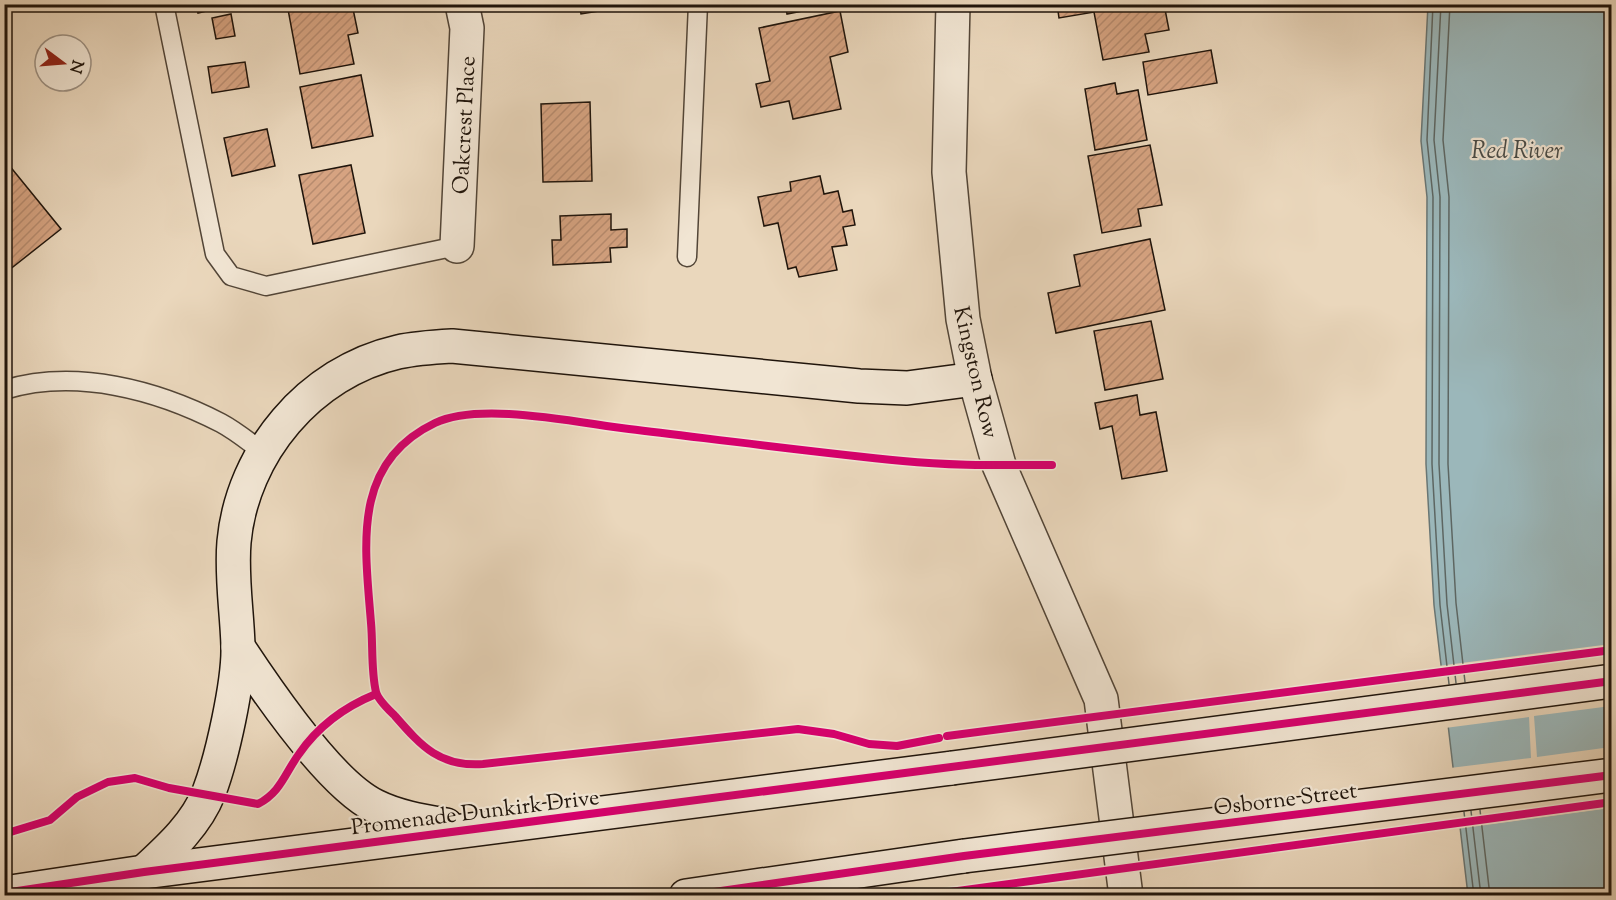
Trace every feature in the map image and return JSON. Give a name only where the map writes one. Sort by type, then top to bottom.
[{"type":"main road","name":"Oakcrest Place","points":[[457,246],[467,28],[462,4]]},
{"type":"main road","name":"Kingston Row","points":[[953,4],[950,172],[958,286],[975,378],[999,465],[1101,699],[1126,896]]},
{"type":"main road","points":[[144,872],[174,844],[193,821],[208,794],[227,724],[238,647],[232,589],[234,540],[244,495],[263,452],[304,402],[335,378],[377,359],[426,348],[452,346],[859,386],[907,388],[975,378]]},
{"type":"main road","points":[[238,647],[322,760],[354,792],[375,806],[397,815],[474,829]]},
{"type":"main road","name":"Promenade Dunkirk Drive","points":[[4,893],[144,872],[1611,681]]},
{"type":"main road","name":"Osborne Street","points":[[686,896],[964,856],[1611,775]]},
{"type":"lane","points":[[164,4],[215,254],[231,276],[266,286],[457,246]]},
{"type":"lane","points":[[687,257],[698,4]]},
{"type":"lane","points":[[7,392],[48,382],[79,383],[154,395],[224,424],[263,452]]},
{"type":"water","name":"Red River","points":[[1428,5],[1611,5],[1611,895],[1468,895],[1434,605],[1426,464],[1427,197],[1421,141]]},
{"type":"pier","points":[[1611,644],[1611,706],[1534,716],[1537,757],[1611,747],[1611,808],[1457,829],[1450,768],[1531,758],[1529,717],[1445,728],[1438,666]]},
{"type":"building","points":[[196,4],[235,4],[198,13]]},
{"type":"building","points":[[287,4],[352,4],[358,33],[348,35],[354,64],[300,74]]},
{"type":"building","points":[[579,4],[605,4],[606,10],[581,14]]},
{"type":"building","points":[[785,4],[837,4],[787,14]]},
{"type":"building","points":[[1057,4],[1164,4],[1169,30],[1145,34],[1149,52],[1103,60],[1094,12],[1059,18]]},
{"type":"building","points":[[840,11],[848,52],[830,57],[841,109],[793,119],[789,101],[761,107],[756,84],[770,81],[759,28]]},
{"type":"building","points":[[231,14],[235,36],[216,39],[212,18]]},
{"type":"building","points":[[1211,50],[1217,83],[1148,95],[1143,62]]},
{"type":"building","points":[[245,62],[249,87],[212,93],[208,67]]},
{"type":"building","points":[[361,75],[373,136],[312,148],[300,87]]},
{"type":"building","points":[[1115,83],[1117,94],[1138,90],[1147,140],[1095,150],[1085,89]]},
{"type":"building","points":[[590,102],[592,181],[543,182],[541,104]]},
{"type":"building","points":[[267,129],[275,166],[232,176],[224,138]]},
{"type":"building","points":[[1150,145],[1162,205],[1138,209],[1141,226],[1102,233],[1088,156]]},
{"type":"building","points":[[4,159],[61,229],[4,274]]},
{"type":"building","points":[[351,165],[365,233],[313,244],[299,175]]},
{"type":"building","points":[[820,176],[824,194],[838,191],[843,212],[852,210],[855,225],[843,227],[847,245],[832,247],[837,270],[799,277],[796,267],[788,269],[778,223],[764,226],[758,197],[791,191],[790,182]]},
{"type":"building","points":[[611,214],[611,230],[627,229],[627,247],[610,248],[611,262],[553,265],[552,240],[561,240],[560,216]]},
{"type":"building","points":[[1150,239],[1165,310],[1056,333],[1048,293],[1080,286],[1074,255]]},
{"type":"building","points":[[1151,321],[1163,379],[1105,390],[1094,331]]},
{"type":"building","points":[[1137,395],[1140,415],[1156,412],[1167,471],[1122,479],[1112,426],[1100,429],[1095,403]]},
{"type":"cycle path","points":[[939,738],[897,746],[869,744],[834,734],[798,729],[483,764],[468,764],[443,758],[423,746],[384,705],[374,684],[366,536],[369,509],[376,484],[389,460],[408,440],[435,423],[454,417],[477,414],[558,419],[732,442],[921,463],[1052,465]]},
{"type":"cycle path","points":[[947,736],[1612,650]]},
{"type":"cycle path","points":[[4,893],[144,872],[1612,681]]},
{"type":"cycle path","points":[[4,834],[50,820],[77,797],[108,782],[135,778],[169,788],[258,804],[277,788],[315,734],[343,711],[376,694]]},
{"type":"cycle path","points":[[686,896],[964,856],[1612,775]]},
{"type":"cycle path","points":[[921,896],[1612,802]]}]
